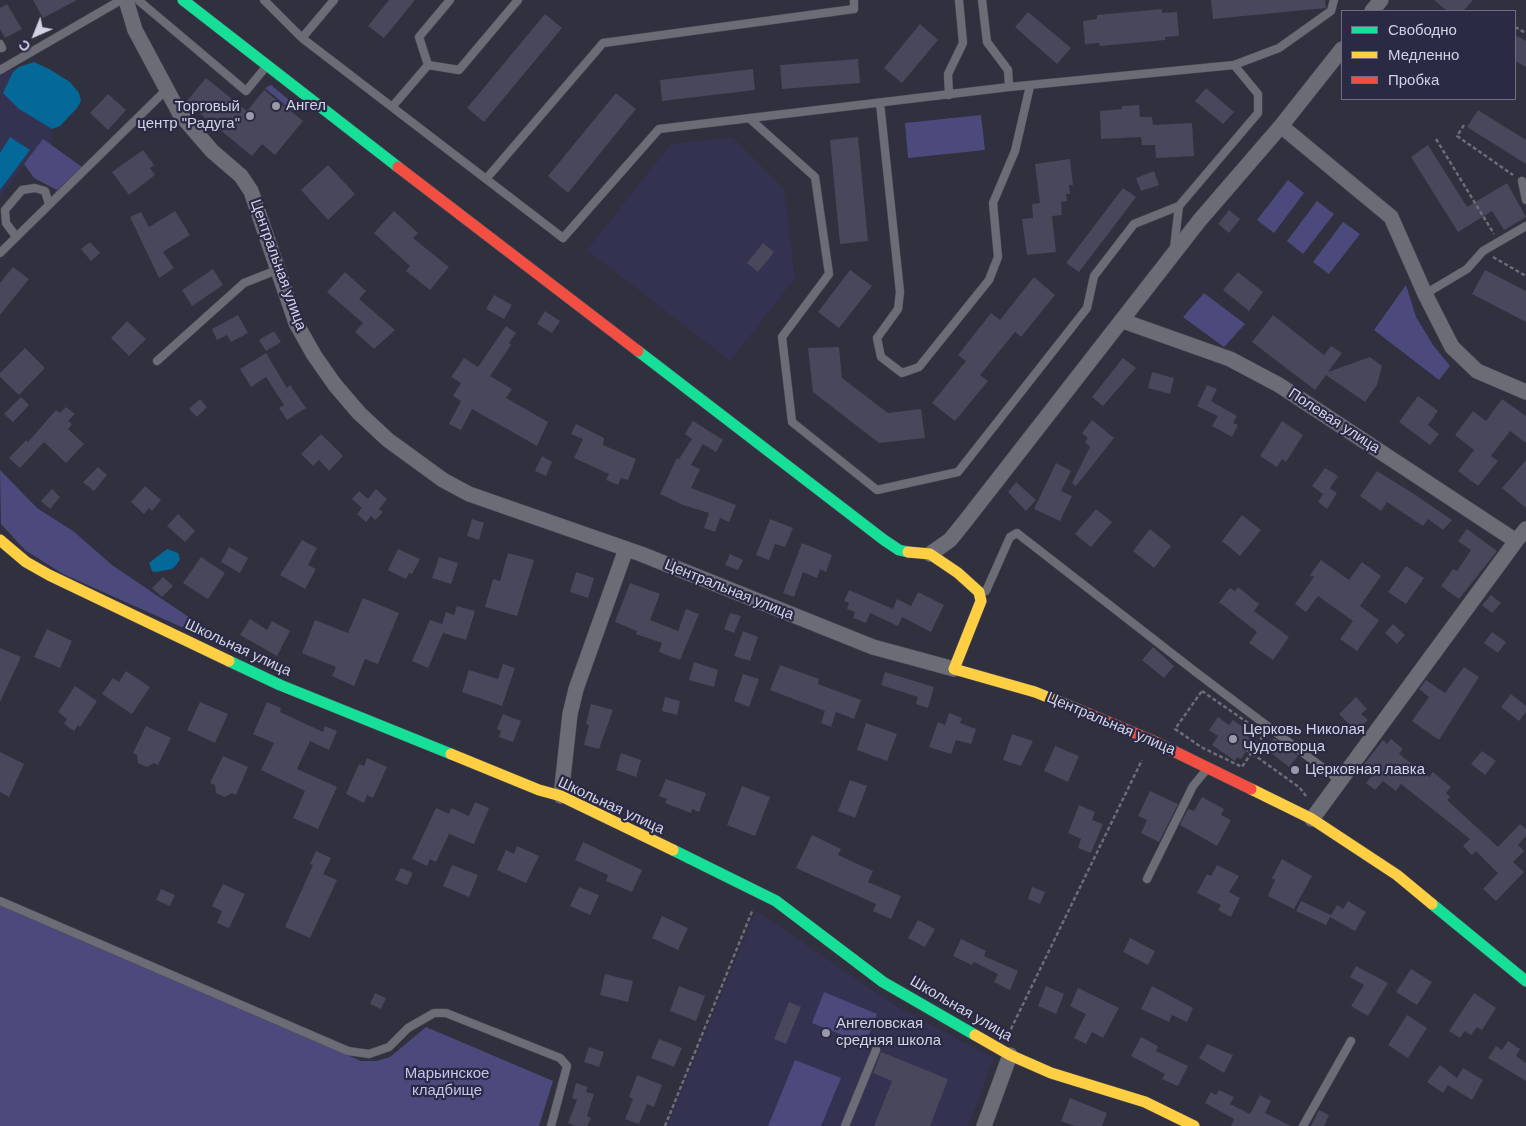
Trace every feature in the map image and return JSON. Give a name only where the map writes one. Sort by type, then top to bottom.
[{"type":"street","name":"Центральная улица","points":[[126,0],[135,30],[166,90],[193,132],[212,152],[241,176],[251,191],[296,323],[314,355],[335,385],[359,413],[388,440],[443,480],[469,494],[626,549],[873,647],[1035,692],[1209,766],[1312,819],[1397,875],[1526,981]]},
{"type":"street","points":[[183,0],[266,66],[884,540],[899,550],[917,554],[930,554],[947,564],[979,592],[981,601],[954,669]]},
{"type":"street","points":[[1373,10],[1381,0]]},
{"type":"street","points":[[930,554],[950,540],[1123,321],[1199,221],[1281,126],[1341,50]]},
{"type":"street","points":[[1281,126],[1391,217],[1425,294],[1452,347],[1477,371],[1526,392]]},
{"type":"street","name":"Полевая улица","points":[[1123,321],[1230,358],[1279,385],[1516,541]]},
{"type":"street","points":[[1312,819],[1526,529]]},
{"type":"street","name":"Школьная улица","points":[[0,540],[20,558],[48,574],[280,686],[539,790],[561,796],[759,893],[796,914],[844,955],[883,982],[1005,1052],[1052,1073],[1145,1102],[1194,1126]]},
{"type":"street","points":[[561,796],[570,714],[576,689],[626,549]]},
{"type":"street","points":[[984,1126],[1005,1052]]},
{"type":"lane","points":[[0,70],[121,0]]},
{"type":"lane","points":[[138,0],[246,91],[266,66]]},
{"type":"lane","points":[[264,0],[302,38],[562,238],[658,129],[1009,87],[1234,65],[1279,48],[1331,11],[1334,0]]},
{"type":"lane","points":[[302,38],[334,0]]},
{"type":"lane","points":[[428,65],[419,37],[450,0]]},
{"type":"lane","points":[[428,65],[459,70],[518,0]]},
{"type":"lane","points":[[486,179],[604,43],[854,9],[854,0]]},
{"type":"lane","points":[[949,95],[948,74],[963,43],[958,0]]},
{"type":"lane","points":[[982,0],[987,42],[1008,70],[1009,87]]},
{"type":"lane","points":[[392,107],[428,65]]},
{"type":"lane","points":[[749,118],[815,177],[829,274],[782,337],[792,422],[877,490],[958,472],[1088,308],[1094,276],[1134,224],[1179,206],[1258,113],[1258,94],[1234,65]]},
{"type":"lane","points":[[880,103],[900,292],[898,309],[877,338],[881,357],[902,373],[919,367],[989,280],[998,257],[993,203],[1015,151],[1030,86]]},
{"type":"lane","points":[[0,253],[15,236],[166,90]]},
{"type":"lane","points":[[1522,181],[1526,200]]},
{"type":"lane","points":[[15,236],[6,223],[5,210],[22,190],[35,188],[45,191],[49,204]]},
{"type":"lane","points":[[1173,255],[1179,206]]},
{"type":"lane","points":[[1425,294],[1467,269],[1483,251],[1526,226]]},
{"type":"lane","points":[[157,361],[244,283],[277,270]]},
{"type":"lane","points":[[979,592],[986,591],[1010,537],[1017,533],[1197,673],[1339,780]]},
{"type":"lane","points":[[1147,879],[1193,786],[1209,766]]},
{"type":"lane","points":[[0,901],[348,1051],[369,1054],[389,1047],[408,1028],[434,1013],[446,1013],[560,1058],[567,1066],[551,1126]]},
{"type":"lane","points":[[1304,1126],[1351,1041]]},
{"type":"lane","points":[[845,1126],[876,1050]]},
{"type":"path","points":[[1464,125],[1456,136],[1522,181]]},
{"type":"path","points":[[1436,139],[1498,241]]},
{"type":"path","points":[[1483,251],[1526,276]]},
{"type":"path","points":[[1202,690],[1264,734],[1251,753],[1242,767],[1201,747],[1175,729],[1202,690]]},
{"type":"path","points":[[1247,750],[1299,787]]},
{"type":"path","points":[[1005,1052],[1142,760]]},
{"type":"path","points":[[664,1126],[759,893]]},
{"type":"shaded area","points":[[19,67],[13,72],[19,109],[52,129],[52,145],[43,140],[2,195],[0,203],[0,74]]},
{"type":"shaded area","points":[[732,137],[784,189],[795,278],[730,361],[587,250],[671,144]]},
{"type":"shaded area","name":"Ангеловская средняя школа","points":[[756,911],[901,1009],[994,1058],[968,1126],[667,1126]]},
{"type":"green space","points":[[271,85],[293,103],[291,110],[265,88]]},
{"type":"green space","points":[[981,115],[985,150],[908,158],[905,123]]},
{"type":"green space","points":[[43,139],[82,167],[57,190],[34,178],[24,164]]},
{"type":"green space","points":[[1288,180],[1304,193],[1274,233],[1257,220]]},
{"type":"green space","points":[[1317,201],[1334,214],[1303,254],[1287,241]]},
{"type":"green space","points":[[1343,222],[1360,234],[1329,274],[1313,262]]},
{"type":"green space","points":[[1406,285],[1416,317],[1433,345],[1450,366],[1439,380],[1374,330]]},
{"type":"green space","points":[[1204,293],[1245,324],[1224,347],[1183,317]]},
{"type":"green space","points":[[0,470],[37,508],[73,531],[112,565],[196,622],[186,629],[63,574],[25,550],[1,524]]},
{"type":"green space","name":"Марьинское кладбище","points":[[0,902],[361,1061],[376,1061],[390,1057],[426,1027],[553,1081],[539,1126],[0,1126]]},
{"type":"green space","points":[[824,992],[877,1014],[865,1044],[812,1023]]},
{"type":"green space","points":[[795,1060],[841,1078],[821,1126],[768,1126]]},
{"type":"water","points":[[34,62],[70,82],[79,93],[81,101],[77,108],[60,126],[52,129],[19,109],[3,93],[13,72],[19,67]]},
{"type":"water","points":[[10,137],[30,150],[0,190],[0,153]]},
{"type":"water","points":[[167,549],[178,553],[180,559],[177,564],[172,569],[152,571],[149,563]]},
{"type":"building","points":[[33,0],[77,0],[43,18]]},
{"type":"building","points":[[389,0],[415,0],[384,38],[368,26]]},
{"type":"building","points":[[1211,0],[1325,0],[1326,8],[1213,19]]},
{"type":"building","points":[[1434,0],[1473,0],[1464,10],[1446,10]]},
{"type":"building","points":[[7,4],[22,29],[5,38],[0,29],[0,8]]},
{"type":"building","points":[[1162,9],[1162,13],[1177,12],[1179,36],[1165,37],[1165,40],[1100,46],[1099,43],[1085,44],[1083,21],[1097,19],[1097,15]]},
{"type":"building","points":[[1028,12],[1071,48],[1057,64],[1015,27]]},
{"type":"building","points":[[545,14],[562,28],[484,122],[467,108]]},
{"type":"building","points":[[920,24],[938,40],[902,83],[884,68]]},
{"type":"building","points":[[1516,36],[1526,41],[1526,67],[1516,62]]},
{"type":"building","points":[[858,59],[860,83],[782,89],[780,65]]},
{"type":"building","points":[[753,69],[755,90],[662,101],[660,80]]},
{"type":"building","name":"Торговый центр \"Радуга\"","points":[[206,78],[247,111],[264,90],[303,121],[275,155],[262,144],[252,156],[186,102]]},
{"type":"building","points":[[1206,88],[1234,112],[1223,124],[1195,101]]},
{"type":"building","points":[[616,93],[636,109],[568,193],[548,176]]},
{"type":"building","points":[[108,94],[126,110],[108,130],[90,113]]},
{"type":"building","points":[[1139,105],[1140,117],[1152,117],[1153,125],[1192,123],[1194,156],[1156,158],[1155,145],[1142,145],[1141,137],[1101,139],[1100,111],[1122,109],[1122,106]]},
{"type":"building","points":[[1478,110],[1526,140],[1526,164],[1467,127]]},
{"type":"building","points":[[858,137],[868,241],[840,244],[830,140]]},
{"type":"building","points":[[1428,145],[1467,207],[1507,183],[1526,217],[1504,230],[1492,211],[1458,232],[1411,157]]},
{"type":"building","points":[[143,150],[154,165],[150,168],[155,175],[129,195],[112,172]]},
{"type":"building","points":[[1070,159],[1073,185],[1069,185],[1070,194],[1066,194],[1067,201],[1061,202],[1062,215],[1052,216],[1056,252],[1027,255],[1022,219],[1033,218],[1032,204],[1040,203],[1035,164]]},
{"type":"building","points":[[328,165],[355,194],[328,220],[301,190]]},
{"type":"building","points":[[1154,171],[1159,185],[1141,191],[1136,178]]},
{"type":"building","points":[[1123,188],[1136,197],[1079,272],[1066,263]]},
{"type":"building","points":[[1229,210],[1240,219],[1229,233],[1218,224]]},
{"type":"building","points":[[175,211],[190,235],[163,252],[174,268],[159,278],[130,217],[141,212],[149,227]]},
{"type":"building","points":[[394,211],[418,233],[413,238],[449,267],[430,290],[406,271],[410,266],[374,233]]},
{"type":"building","points":[[90,242],[100,253],[91,261],[81,249]]},
{"type":"building","points":[[763,243],[774,252],[758,272],[747,263]]},
{"type":"building","points":[[13,267],[29,279],[0,315],[0,283]]},
{"type":"building","points":[[213,269],[223,285],[192,306],[182,290]]},
{"type":"building","points":[[850,270],[872,286],[839,328],[818,312]]},
{"type":"building","points":[[1485,270],[1526,291],[1526,322],[1472,294]]},
{"type":"building","points":[[345,272],[366,291],[359,299],[395,330],[374,349],[355,332],[363,323],[327,292]]},
{"type":"building","points":[[1238,272],[1263,292],[1249,311],[1223,290]]},
{"type":"building","points":[[1034,277],[1055,295],[1021,337],[1015,332],[980,375],[988,381],[955,421],[932,403],[966,361],[958,355],[991,313],[1000,320]]},
{"type":"building","points":[[494,295],[512,305],[504,319],[486,309]]},
{"type":"building","points":[[545,311],[560,321],[552,333],[537,324]]},
{"type":"building","points":[[238,315],[248,333],[231,342],[227,335],[217,340],[212,329]]},
{"type":"building","points":[[1273,315],[1324,355],[1331,346],[1342,353],[1328,372],[1370,357],[1382,366],[1377,385],[1365,402],[1326,375],[1315,390],[1252,342]]},
{"type":"building","points":[[127,321],[146,339],[129,356],[111,338]]},
{"type":"building","points":[[506,326],[516,333],[509,343],[511,345],[490,376],[512,389],[506,398],[548,422],[537,446],[472,409],[461,430],[449,424],[461,401],[453,396],[461,383],[451,377],[464,358],[478,367]]},
{"type":"building","points":[[274,331],[281,342],[266,351],[259,340]]},
{"type":"building","points":[[839,347],[842,378],[888,413],[921,409],[925,438],[879,443],[813,392],[808,348]]},
{"type":"building","points":[[25,348],[45,368],[19,395],[0,377],[0,373]]},
{"type":"building","points":[[266,353],[287,388],[290,385],[306,408],[287,420],[279,408],[284,405],[266,377],[251,387],[240,369]]},
{"type":"building","points":[[1123,358],[1136,368],[1103,406],[1092,397]]},
{"type":"building","points":[[1152,372],[1174,378],[1170,394],[1148,388]]},
{"type":"building","points":[[1207,385],[1217,389],[1211,401],[1237,416],[1233,423],[1238,425],[1232,437],[1212,426],[1218,416],[1197,406]]},
{"type":"building","points":[[1418,396],[1438,411],[1428,425],[1439,434],[1430,445],[1399,422]]},
{"type":"building","points":[[21,397],[29,405],[13,422],[4,414]]},
{"type":"building","points":[[200,399],[207,407],[197,417],[189,409]]},
{"type":"building","points":[[1502,399],[1526,416],[1526,443],[1510,431],[1491,456],[1498,461],[1478,486],[1458,471],[1474,450],[1455,435],[1473,411],[1486,421]]},
{"type":"building","points":[[66,407],[75,414],[68,421],[72,424],[68,429],[84,444],[66,463],[44,442],[20,468],[9,458],[26,440],[28,442],[56,410],[60,413]]},
{"type":"building","points":[[1092,420],[1114,438],[1076,486],[1072,483],[1090,447],[1085,442],[1088,438],[1082,433]]},
{"type":"building","points":[[693,421],[723,440],[716,452],[703,444],[691,465],[700,469],[691,488],[736,505],[729,522],[720,518],[715,532],[704,528],[709,513],[683,505],[660,494],[677,458],[679,459],[692,439],[685,434]]},
{"type":"building","points":[[1282,421],[1303,435],[1286,462],[1282,459],[1277,467],[1260,456]]},
{"type":"building","points":[[576,424],[604,438],[603,445],[636,459],[628,480],[621,478],[618,485],[606,480],[609,474],[574,458],[583,439],[571,434]]},
{"type":"building","points":[[321,434],[343,456],[329,471],[319,460],[313,466],[301,454]]},
{"type":"building","points":[[542,456],[552,462],[546,476],[535,471]]},
{"type":"building","points":[[1526,460],[1526,508],[1502,488]]},
{"type":"building","points":[[1056,463],[1071,471],[1061,491],[1072,496],[1060,521],[1034,509]]},
{"type":"building","points":[[98,467],[107,475],[94,491],[83,482]]},
{"type":"building","points":[[1325,468],[1338,476],[1330,488],[1337,493],[1327,509],[1318,502],[1323,494],[1312,486]]},
{"type":"building","points":[[1377,471],[1452,520],[1443,530],[1428,519],[1423,526],[1387,502],[1381,511],[1360,496]]},
{"type":"building","points":[[1016,482],[1036,500],[1026,511],[1008,492]]},
{"type":"building","points":[[145,486],[161,500],[152,511],[149,508],[144,514],[131,502]]},
{"type":"building","points":[[52,489],[60,497],[50,509],[41,501]]},
{"type":"building","points":[[376,489],[387,499],[379,509],[383,512],[375,520],[371,516],[366,522],[357,514],[362,508],[352,499],[359,491],[368,499]]},
{"type":"building","points":[[1096,509],[1112,522],[1091,547],[1075,534]]},
{"type":"building","points":[[178,514],[195,531],[185,542],[167,526]]},
{"type":"building","points":[[1242,515],[1261,530],[1240,556],[1222,541]]},
{"type":"building","points":[[472,519],[484,523],[479,540],[467,536]]},
{"type":"building","points":[[770,519],[793,528],[785,547],[775,544],[769,560],[756,555]]},
{"type":"building","points":[[1150,529],[1171,546],[1154,568],[1133,551]]},
{"type":"building","points":[[1467,529],[1497,551],[1459,599],[1441,586],[1453,569],[1457,571],[1471,550],[1458,541]]},
{"type":"building","points":[[302,540],[317,548],[308,565],[316,569],[305,589],[280,575]]},
{"type":"building","points":[[802,543],[832,555],[826,572],[820,569],[817,578],[803,572],[794,597],[783,593]]},
{"type":"building","points":[[229,547],[248,558],[240,573],[221,562]]},
{"type":"building","points":[[398,549],[420,559],[412,574],[409,573],[406,579],[388,570]]},
{"type":"building","points":[[508,553],[534,560],[517,616],[485,607],[493,579],[500,581]]},
{"type":"building","points":[[730,554],[743,560],[738,570],[725,565]]},
{"type":"building","points":[[201,557],[225,573],[208,599],[183,583]]},
{"type":"building","points":[[439,557],[458,563],[451,584],[432,578]]},
{"type":"building","points":[[1321,560],[1349,580],[1362,562],[1381,576],[1360,606],[1379,620],[1357,651],[1340,639],[1353,621],[1318,596],[1306,612],[1295,604],[1314,577],[1310,575]]},
{"type":"building","points":[[1406,566],[1424,578],[1406,604],[1388,592]]},
{"type":"building","points":[[576,572],[594,578],[588,598],[570,592]]},
{"type":"building","points":[[163,577],[173,586],[162,597],[152,588]]},
{"type":"building","points":[[630,583],[660,594],[650,620],[678,631],[686,609],[699,614],[680,660],[659,652],[662,643],[636,634],[637,631],[615,622]]},
{"type":"building","points":[[1238,587],[1259,604],[1254,611],[1289,637],[1273,660],[1249,643],[1257,632],[1219,602],[1230,588],[1235,591]]},
{"type":"building","points":[[849,590],[893,609],[897,599],[911,606],[918,592],[944,605],[931,632],[902,617],[898,626],[870,613],[866,623],[853,618],[855,612],[847,609],[849,603],[844,601]]},
{"type":"building","points":[[1491,595],[1501,603],[1492,613],[1482,605]]},
{"type":"building","points":[[363,598],[399,613],[378,664],[365,659],[354,686],[332,676],[336,667],[302,653],[315,620],[348,633]]},
{"type":"building","points":[[457,606],[475,611],[466,640],[443,633],[428,668],[412,661],[430,620],[442,624],[446,612],[454,615]]},
{"type":"building","points":[[730,613],[741,616],[734,633],[724,629]]},
{"type":"building","points":[[250,619],[267,630],[272,621],[290,631],[277,656],[240,635]]},
{"type":"building","points":[[1393,624],[1405,635],[1397,644],[1385,633]]},
{"type":"building","points":[[47,629],[72,641],[60,668],[34,657]]},
{"type":"building","points":[[743,631],[758,637],[750,661],[734,656]]},
{"type":"building","points":[[1492,632],[1506,642],[1498,653],[1484,643]]},
{"type":"building","points":[[1153,647],[1174,666],[1164,678],[1142,660]]},
{"type":"building","points":[[0,648],[21,657],[0,702]]},
{"type":"building","points":[[694,662],[718,670],[714,687],[689,680]]},
{"type":"building","points":[[503,664],[515,668],[502,706],[462,692],[469,670],[498,679]]},
{"type":"building","points":[[780,665],[819,679],[818,684],[861,700],[854,719],[836,712],[831,727],[821,723],[825,711],[770,690]]},
{"type":"building","points":[[1464,667],[1479,677],[1439,740],[1412,721],[1429,697],[1419,689],[1426,680],[1445,693]]},
{"type":"building","points":[[126,671],[150,687],[132,714],[102,694],[113,678],[119,682]]},
{"type":"building","points":[[885,672],[934,687],[928,708],[916,704],[918,697],[881,685]]},
{"type":"building","points":[[743,674],[759,679],[749,707],[734,701]]},
{"type":"building","points":[[75,686],[97,701],[80,727],[78,725],[74,731],[64,724],[67,719],[58,712]]},
{"type":"building","points":[[1511,694],[1526,706],[1526,712],[1519,721],[1501,707]]},
{"type":"building","points":[[665,697],[680,701],[677,715],[662,711]]},
{"type":"building","points":[[1356,697],[1367,709],[1361,714],[1368,720],[1356,731],[1339,714]]},
{"type":"building","points":[[200,702],[228,714],[215,743],[187,730]]},
{"type":"building","points":[[267,702],[281,708],[280,712],[323,732],[325,726],[337,731],[329,750],[310,741],[297,769],[337,787],[318,829],[293,818],[305,791],[261,770],[274,743],[253,734]]},
{"type":"building","points":[[591,704],[613,710],[599,749],[584,745],[589,725],[586,724]]},
{"type":"building","points":[[949,713],[962,718],[960,723],[976,729],[971,744],[956,740],[951,754],[929,747],[938,722],[945,725]]},
{"type":"building","points":[[503,714],[521,721],[513,742],[499,737],[501,731],[497,729]]},
{"type":"building","name":"Церковь Николая Чудотворца","points":[[1218,717],[1229,725],[1233,720],[1251,733],[1248,737],[1253,741],[1241,759],[1237,757],[1235,761],[1212,745],[1218,736],[1209,730]]},
{"type":"building","points":[[866,723],[897,734],[887,761],[857,750]]},
{"type":"building","points":[[146,726],[171,738],[158,765],[154,763],[147,767],[138,763],[137,755],[133,753]]},
{"type":"building","points":[[1012,734],[1033,741],[1021,766],[1003,760]]},
{"type":"building","points":[[1274,738],[1298,756],[1289,767],[1266,749]]},
{"type":"building","points":[[1391,739],[1403,749],[1399,754],[1429,777],[1433,772],[1451,787],[1446,793],[1450,797],[1447,800],[1498,847],[1520,824],[1526,829],[1526,836],[1518,845],[1524,851],[1513,862],[1524,872],[1496,901],[1483,889],[1498,873],[1476,851],[1472,855],[1463,846],[1470,839],[1401,784],[1396,791],[1383,781],[1375,790],[1366,783],[1375,772],[1364,764],[1383,740],[1387,744]]},
{"type":"building","points":[[1055,746],[1079,756],[1068,782],[1044,771]]},
{"type":"building","points":[[1482,751],[1496,761],[1485,775],[1471,764]]},
{"type":"building","points":[[0,752],[24,764],[9,797],[0,792]]},
{"type":"building","points":[[621,753],[641,760],[636,777],[616,770]]},
{"type":"building","points":[[223,756],[248,767],[236,795],[232,793],[225,797],[216,793],[215,785],[210,783]]},
{"type":"building","points":[[367,758],[387,767],[373,798],[367,795],[364,803],[346,794],[359,764],[364,766]]},
{"type":"building","points":[[666,779],[706,793],[699,812],[692,809],[691,813],[665,803],[667,799],[659,796]]},
{"type":"building","points":[[850,780],[867,786],[855,818],[838,811]]},
{"type":"building","points":[[742,786],[770,797],[755,836],[727,825]]},
{"type":"building","points":[[1150,791],[1178,804],[1159,842],[1141,833],[1147,820],[1138,816]]},
{"type":"building","points":[[1202,797],[1224,809],[1221,815],[1231,820],[1217,846],[1180,825],[1188,809],[1194,811]]},
{"type":"building","points":[[475,802],[489,808],[474,844],[449,834],[436,862],[430,859],[427,866],[412,859],[436,808],[449,814],[451,808],[469,816]]},
{"type":"building","points":[[1079,805],[1095,812],[1092,820],[1103,824],[1091,853],[1078,848],[1081,839],[1068,833]]},
{"type":"building","points":[[812,835],[841,849],[838,855],[873,871],[868,882],[901,896],[891,919],[873,911],[876,904],[796,868]]},
{"type":"building","points":[[583,842],[642,870],[632,892],[606,881],[608,875],[575,860]]},
{"type":"building","points":[[517,846],[539,856],[526,883],[497,870],[506,850],[514,854]]},
{"type":"building","points":[[316,851],[331,858],[323,874],[337,880],[310,938],[285,927],[313,865],[310,864]]},
{"type":"building","points":[[1282,859],[1312,876],[1294,909],[1268,896],[1275,880],[1272,878]]},
{"type":"building","points":[[452,865],[478,875],[469,897],[443,886]]},
{"type":"building","points":[[1217,865],[1239,876],[1229,892],[1240,898],[1231,917],[1218,910],[1221,905],[1197,893],[1207,874],[1211,876]]},
{"type":"building","points":[[401,868],[413,873],[407,885],[395,880]]},
{"type":"building","points":[[223,884],[245,894],[229,928],[217,923],[222,911],[212,906]]},
{"type":"building","points":[[579,887],[599,895],[590,915],[570,906]]},
{"type":"building","points":[[1032,887],[1045,892],[1040,904],[1028,899]]},
{"type":"building","points":[[161,889],[175,895],[170,906],[156,900]]},
{"type":"building","points":[[1301,901],[1331,915],[1326,925],[1296,911]]},
{"type":"building","points":[[1348,901],[1366,912],[1355,931],[1330,917],[1337,905],[1343,909]]},
{"type":"building","points":[[662,916],[688,928],[678,950],[652,938]]},
{"type":"building","points":[[918,920],[935,929],[925,947],[908,938]]},
{"type":"building","points":[[1130,938],[1155,951],[1148,965],[1123,952]]},
{"type":"building","points":[[961,939],[986,951],[984,956],[1018,971],[1010,990],[994,982],[998,974],[974,962],[972,965],[953,956]]},
{"type":"building","points":[[1356,966],[1388,983],[1368,1016],[1351,1006],[1364,985],[1350,977]]},
{"type":"building","points":[[1411,969],[1432,982],[1417,1005],[1396,992]]},
{"type":"building","points":[[605,974],[633,981],[628,1002],[600,995]]},
{"type":"building","points":[[679,986],[705,996],[696,1021],[670,1011]]},
{"type":"building","points":[[1046,986],[1064,994],[1056,1014],[1038,1006]]},
{"type":"building","points":[[1152,986],[1193,1008],[1187,1022],[1172,1015],[1169,1022],[1141,1009]]},
{"type":"building","points":[[1078,988],[1119,1008],[1103,1038],[1092,1032],[1086,1044],[1074,1038],[1086,1014],[1070,1006]]},
{"type":"building","points":[[375,993],[386,998],[381,1009],[370,1004]]},
{"type":"building","points":[[1474,993],[1496,1008],[1482,1030],[1477,1027],[1471,1035],[1465,1031],[1460,1038],[1449,1031]]},
{"type":"building","points":[[789,1002],[801,1007],[786,1044],[774,1039]]},
{"type":"building","points":[[1407,1015],[1427,1028],[1408,1058],[1388,1045]]},
{"type":"building","points":[[1141,1037],[1158,1046],[1156,1051],[1188,1066],[1178,1086],[1162,1079],[1165,1074],[1131,1056]]},
{"type":"building","points":[[659,1039],[682,1048],[674,1067],[651,1058]]},
{"type":"building","points":[[1508,1041],[1520,1049],[1516,1056],[1526,1063],[1526,1081],[1488,1058],[1496,1046],[1502,1050]]},
{"type":"building","points":[[1207,1044],[1233,1055],[1224,1073],[1199,1058]]},
{"type":"building","points":[[589,1047],[604,1052],[599,1067],[584,1062]]},
{"type":"building","points":[[881,1052],[948,1079],[930,1126],[874,1126],[892,1081],[873,1073]]},
{"type":"building","points":[[1440,1065],[1457,1078],[1463,1068],[1483,1080],[1472,1100],[1448,1085],[1443,1093],[1427,1082]]},
{"type":"building","points":[[637,1075],[662,1085],[654,1107],[647,1104],[639,1124],[625,1119],[633,1099],[629,1097]]},
{"type":"building","points":[[576,1083],[588,1087],[586,1092],[594,1094],[587,1116],[591,1118],[587,1126],[575,1126],[568,1123],[577,1100],[572,1098]]},
{"type":"building","points":[[1219,1090],[1234,1097],[1230,1104],[1250,1114],[1260,1095],[1271,1101],[1265,1113],[1291,1126],[1231,1126],[1234,1119],[1205,1103],[1211,1092],[1216,1095]]},
{"type":"building","points":[[1070,1098],[1107,1113],[1102,1126],[1075,1126],[1061,1121]]},
{"type":"building","points":[[1319,1110],[1329,1115],[1324,1126],[1311,1126]]},
{"type":"traffic: fast","points":[[183,0],[398,167]]},
{"type":"traffic: fast","points":[[638,351],[884,540],[899,550],[908,552]]},
{"type":"traffic: fast","points":[[229,661],[280,685],[451,754]]},
{"type":"traffic: fast","points":[[673,850],[776,901],[883,982],[975,1035]]},
{"type":"traffic: fast","points":[[1432,904],[1526,981]]},
{"type":"traffic: slow","points":[[0,540],[26,562],[49,575],[229,661]]},
{"type":"traffic: slow","points":[[908,552],[930,554],[958,573],[979,592],[981,601],[954,669],[1035,692],[1082,711]]},
{"type":"traffic: slow","points":[[451,754],[539,790],[561,796],[673,850]]},
{"type":"traffic: slow","points":[[1251,789],[1312,819],[1397,875],[1432,904]]},
{"type":"traffic: slow","points":[[975,1035],[1010,1055],[1051,1073],[1145,1102],[1194,1126]]},
{"type":"traffic: jam","points":[[398,167],[638,351]]},
{"type":"traffic: jam","points":[[1082,711],[1151,740],[1251,789]]},
{"type":"place","name":"Ангел","points":[[276,106]]},
{"type":"place","name":"Торговый центр \"Радуга\"","points":[[250,116]]},
{"type":"place","name":"Церковь Николая Чудотворца","points":[[1233,739]]},
{"type":"place","name":"Церковная лавка","points":[[1295,770]]},
{"type":"place","name":"Ангеловская средняя школа","points":[[826,1033]]}]
